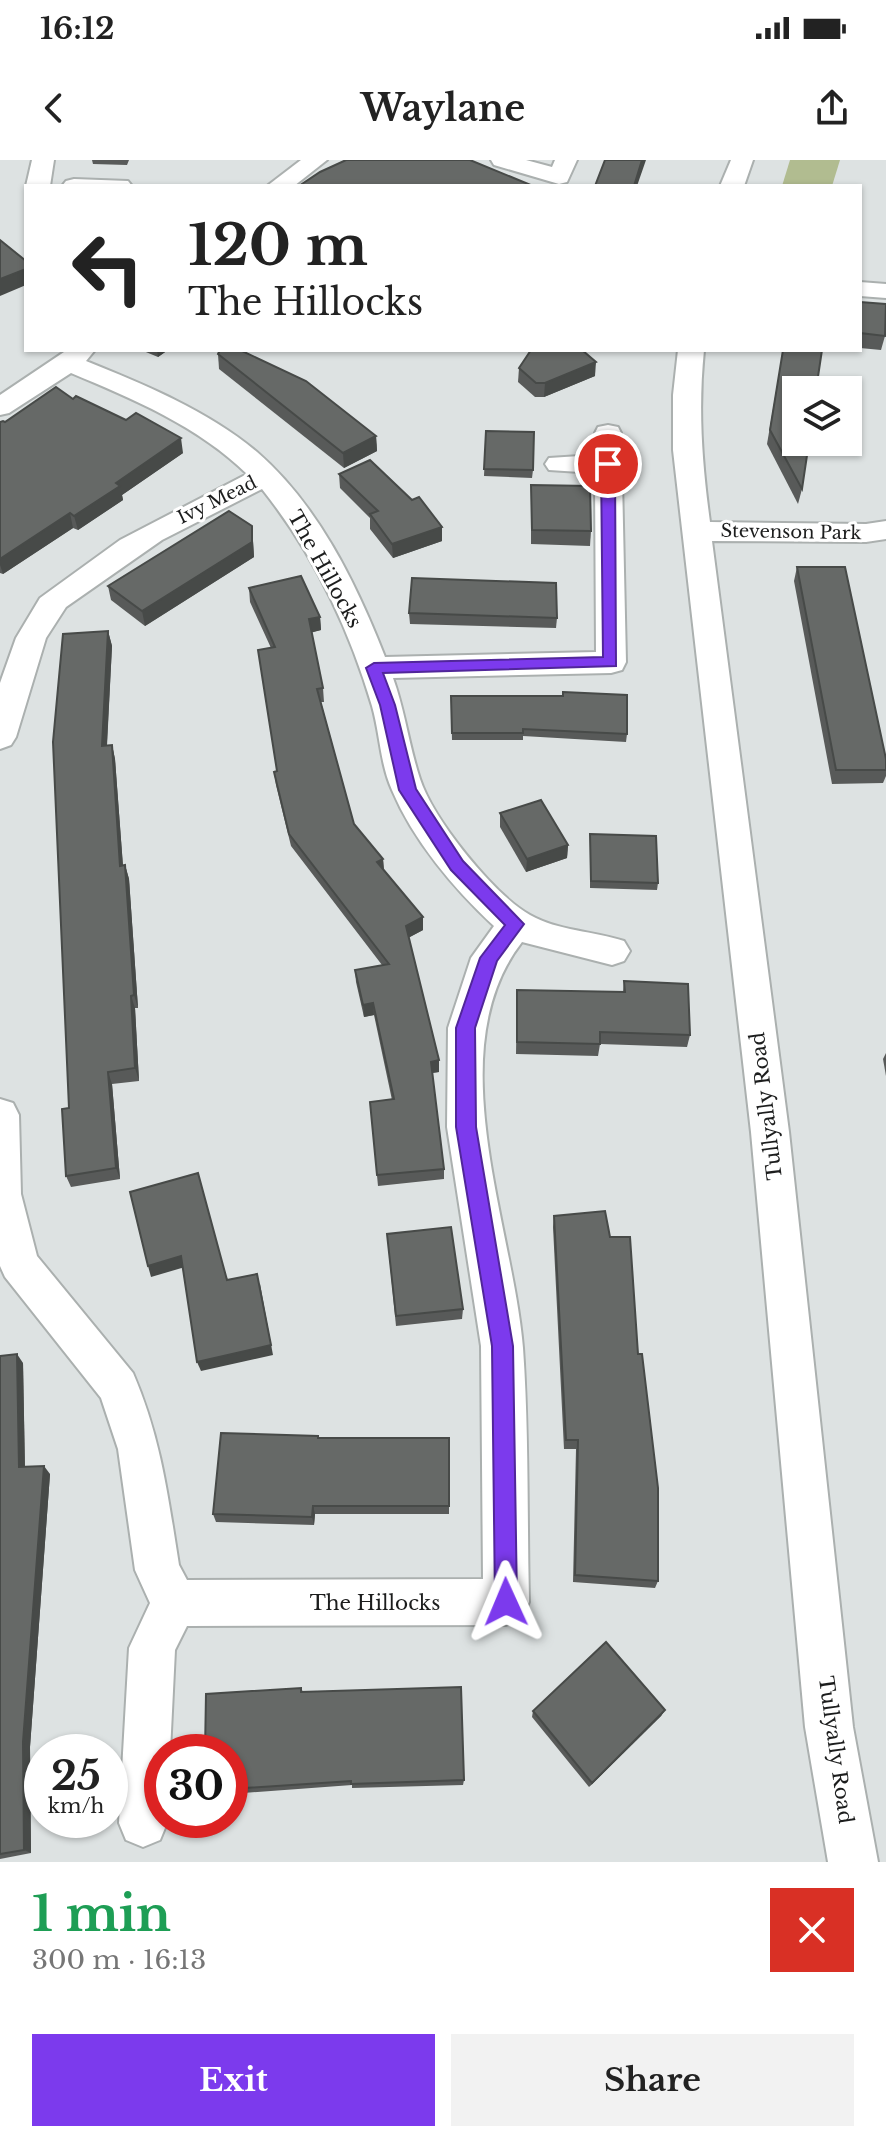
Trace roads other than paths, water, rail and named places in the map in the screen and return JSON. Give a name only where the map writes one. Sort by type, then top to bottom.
[{"type":"street","points":[[38,184],[43,160]]},
{"type":"street","points":[[282,184],[316,160]]},
{"type":"street","points":[[502,160],[525,170],[559,177],[566,160]]},
{"type":"street","points":[[733,184],[742,160]]},
{"type":"street","points":[[862,289],[886,291]]},
{"type":"street","name":"Tullyally Road","points":[[691,352],[686,436],[696,531],[770,1132],[829,1727],[853,1862]]},
{"type":"street","name":"Ivy Mead","points":[[0,407],[76,356],[202,423],[240,451],[265,477],[193,510],[119,552],[46,610],[32,638],[0,737]]},
{"type":"street","points":[[374,668],[611,662],[608,433]]},
{"type":"street","points":[[559,464],[608,464]]},
{"type":"street","name":"The Hillocks","points":[[265,477],[294,510],[332,575],[388,705],[408,790],[457,866],[516,924],[547,936],[612,951]]},
{"type":"street","name":"Stevenson Park","points":[[696,531],[866,533],[886,530]]},
{"type":"street","name":"The Hillocks","points":[[174,1603],[506,1602],[502,1346],[466,1127],[466,1028],[489,958],[516,924]]},
{"type":"street","points":[[0,1115],[2,1194],[19,1264],[118,1387],[139,1449],[157,1570],[174,1603],[152,1648],[143,1823]]}]
